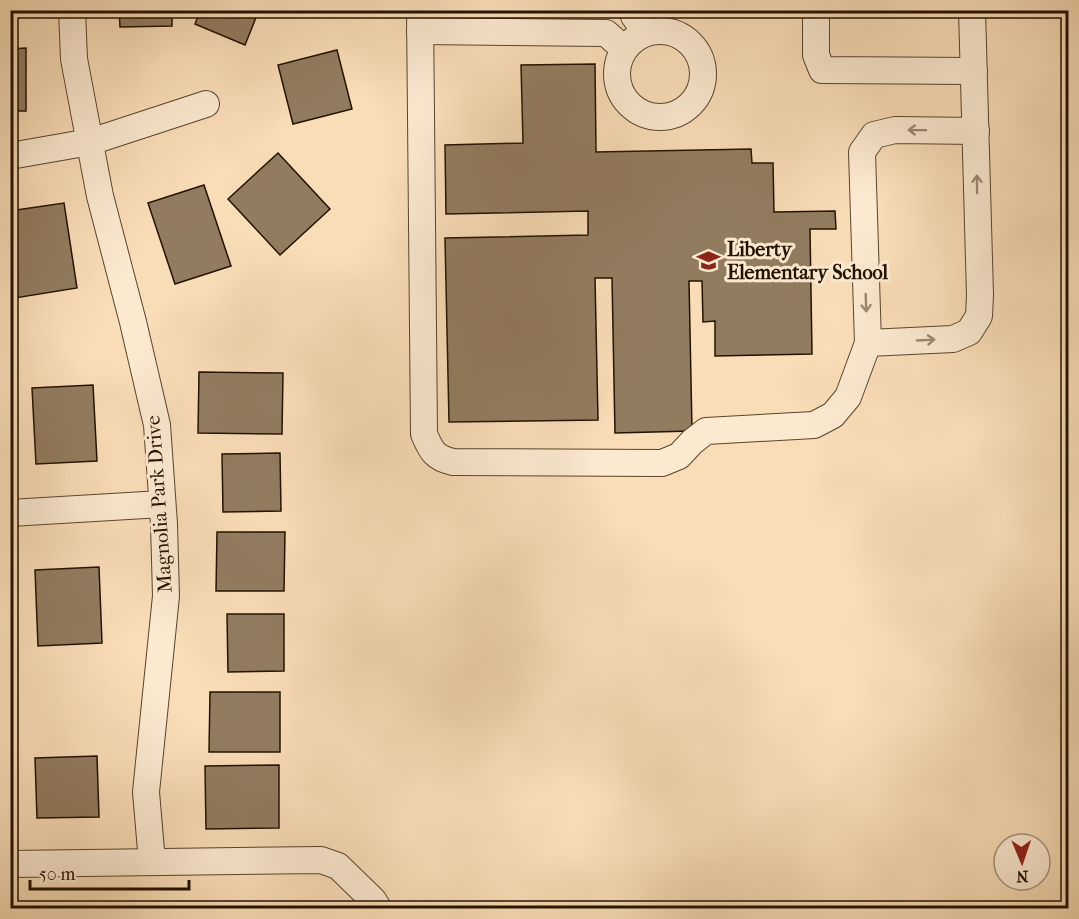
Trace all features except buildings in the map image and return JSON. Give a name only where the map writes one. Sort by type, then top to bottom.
[{"type":"street","name":"Magnolia Park Drive","points":[[72,10],[74,59],[100,196],[157,425],[166,596],[146,792],[152,862]]},
{"type":"street","points":[[633,10],[634,16],[646,33]]},
{"type":"street","points":[[816,10],[816,55],[822,70],[974,71]]},
{"type":"street","points":[[868,343],[953,339],[969,332],[979,316],[972,10]]},
{"type":"street","points":[[624,49],[606,33],[420,21],[424,434],[430,449],[441,459],[453,462],[662,463],[679,456],[706,430],[814,425],[833,415],[848,397],[868,343],[862,152],[874,135],[895,130],[976,131]]},
{"type":"street","points":[[660,30],[674,33],[687,40],[697,51],[703,65],[704,80],[699,94],[690,106],[677,115],[662,118],[635,111],[625,101],[616,75],[618,62],[624,49],[634,39],[660,30]]},
{"type":"street","points":[[10,156],[90,142],[207,104]]},
{"type":"street","points":[[10,513],[162,504]]},
{"type":"street","points":[[10,864],[321,861],[338,866],[373,900],[378,909]]},
{"type":"place","name":"Liberty Elementary School","points":[[709,260]]}]
